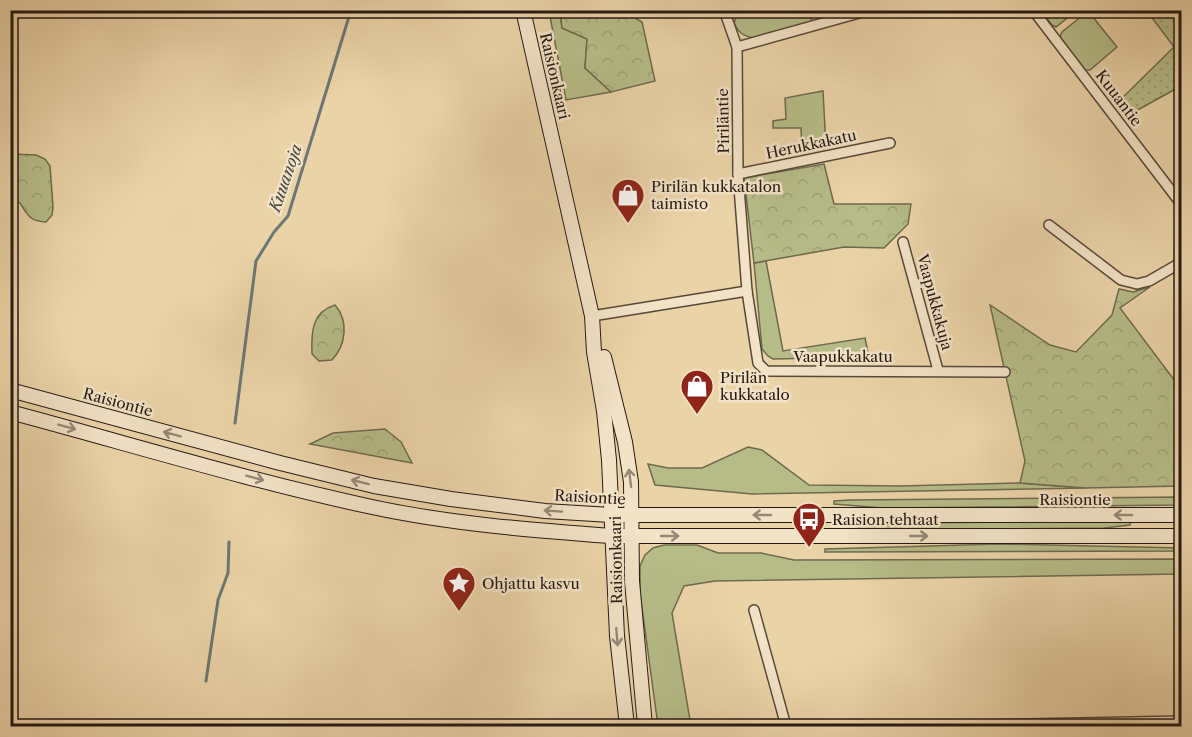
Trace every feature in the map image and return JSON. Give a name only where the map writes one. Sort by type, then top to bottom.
[{"type":"main road","name":"Raisionkaari","points":[[523,10],[592,320],[625,442],[631,482],[633,607],[645,726]]},
{"type":"main road","name":"Raisionkaari","points":[[592,320],[612,492],[611,536],[617,636],[627,726]]},
{"type":"main road","name":"Raisiontie","points":[[10,390],[374,486],[545,511],[611,515],[1182,515]]},
{"type":"main road","points":[[10,412],[280,485],[372,507],[462,523],[611,536],[1182,536]]},
{"type":"street","name":"Piriläntie","points":[[724,10],[736,47],[738,174],[747,291]]},
{"type":"street","points":[[736,47],[870,10]]},
{"type":"street","name":"Kuuantie","points":[[1033,10],[1182,205]]},
{"type":"street","name":"Herukkakatu","points":[[738,174],[890,143]]},
{"type":"street","points":[[1049,225],[1122,280],[1137,284],[1149,281],[1182,262]]},
{"type":"street","name":"Vaapukkakuja","points":[[903,242],[938,370]]},
{"type":"street","points":[[592,320],[747,291]]},
{"type":"street","name":"Vaapukkakatu","points":[[747,291],[758,363],[766,371],[1005,372]]},
{"type":"street","points":[[754,610],[786,726]]},
{"type":"street","points":[[929,726],[1182,721]]},
{"type":"green space","points":[[739,10],[804,11],[815,23],[754,38],[742,34],[734,23]]},
{"type":"green space","points":[[549,11],[560,11],[562,28],[587,39],[585,68],[611,92],[566,100]]},
{"type":"green space","points":[[560,11],[623,11],[642,22],[655,81],[611,92],[585,68],[587,39],[562,28]]},
{"type":"green space","points":[[1041,11],[1076,11],[1056,27]]},
{"type":"green space","points":[[1088,11],[1117,47],[1090,70],[1084,70],[1060,37],[1062,32]]},
{"type":"green space","points":[[1147,11],[1181,11],[1181,86],[1125,117],[1116,104],[1174,47]]},
{"type":"green space","points":[[823,91],[826,148],[802,153],[801,128],[773,128],[773,121],[786,119],[785,98]]},
{"type":"green space","points":[[11,154],[36,155],[45,159],[50,166],[53,207],[52,215],[46,222],[33,219],[20,203],[11,200]]},
{"type":"green space","points":[[824,164],[834,204],[911,204],[908,224],[884,248],[844,247],[754,263],[744,178]]},
{"type":"green space","points":[[766,261],[783,351],[865,338],[869,357],[773,359],[768,356],[762,349],[754,263]]},
{"type":"green space","points":[[1150,287],[1120,308],[1181,389],[1181,486],[1085,488],[1020,483],[1025,461],[990,305],[1050,345],[1076,352],[1112,315],[1119,289],[1133,292]]},
{"type":"green space","points":[[335,305],[344,325],[343,340],[332,360],[319,361],[312,354],[314,324],[327,308]]},
{"type":"green space","points":[[385,429],[401,442],[412,463],[310,444],[333,433]]},
{"type":"green space","points":[[748,447],[762,450],[809,485],[900,486],[1020,483],[1085,488],[752,494],[655,485],[648,464],[668,468],[702,468]]},
{"type":"green space","points":[[1182,497],[1181,505],[883,508],[834,504],[834,501],[850,500]]},
{"type":"green space","points":[[1131,521],[1130,525],[1104,528],[858,530],[859,525],[888,523]]},
{"type":"green space","points":[[999,544],[1181,548],[1182,551],[825,552],[825,549]]},
{"type":"green space","points":[[664,545],[697,545],[718,553],[761,553],[794,560],[1181,559],[1181,574],[715,581],[684,586],[672,613],[691,726],[658,726],[640,593],[640,566],[645,555],[653,548]]},
{"type":"waterway","name":"Kuuanoja","points":[[235,423],[256,261],[274,232],[288,216],[351,10]]},
{"type":"waterway","points":[[206,681],[218,600],[228,573],[229,542]]},
{"type":"place","name":"Pirilän kukkatalon taimisto","points":[[628,224]]},
{"type":"place","name":"Pirilän kukkatalo","points":[[697,415]]},
{"type":"place","name":"Raision tehtaat","points":[[809,548]]},
{"type":"place","name":"Ohjattu kasvu","points":[[459,612]]}]
